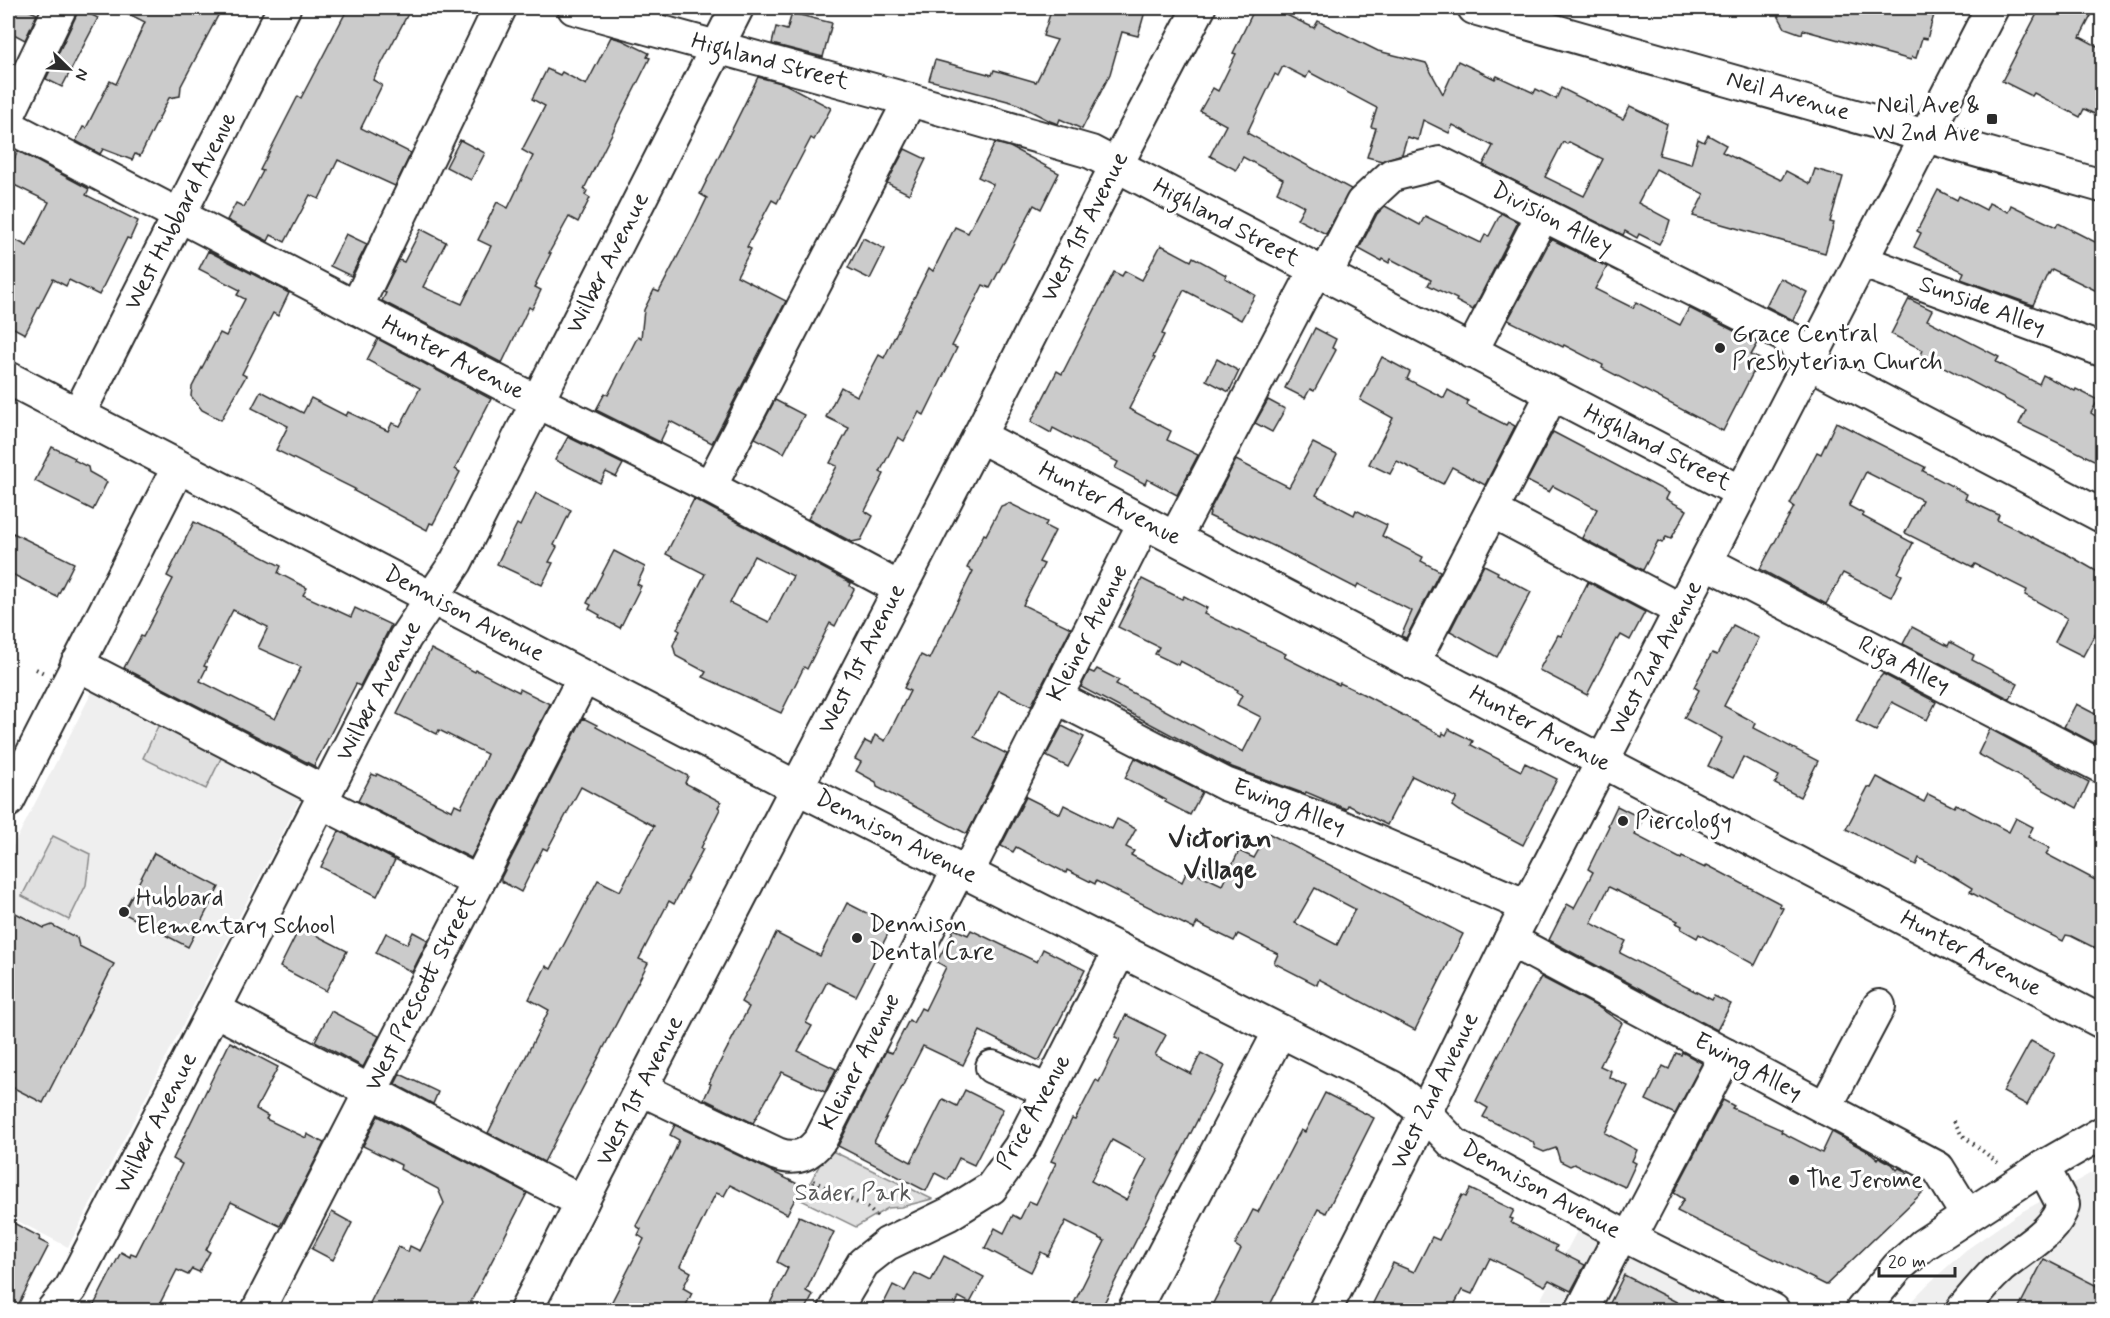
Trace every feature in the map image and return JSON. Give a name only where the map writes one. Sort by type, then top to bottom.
[{"type":"street","points":[[8,116],[60,8]]},
{"type":"street","name":"West Hubbard Avenue","points":[[78,415],[284,8]]},
{"type":"street","points":[[356,308],[500,8]]},
{"type":"street","name":"Highland Street","points":[[574,8],[1091,152],[1741,492]]},
{"type":"street","name":"Wilber Avenue","points":[[53,1311],[71,1288],[405,638],[456,562],[737,8]]},
{"type":"street","name":"West 1st Avenue","points":[[526,1311],[1199,8]]},
{"type":"street","name":"Neil Avenue","points":[[1474,8],[2103,186]]},
{"type":"street","name":"West 2nd Avenue","points":[[1325,1311],[1527,906],[1992,8]]},
{"type":"street","points":[[710,487],[910,100]]},
{"type":"street","name":"Hunter Avenue","points":[[8,126],[538,402],[710,487],[899,588]]},
{"type":"street","name":"Division Alley","points":[[1175,538],[1320,273],[1362,203],[1392,175],[1440,163],[1791,339],[1808,363]]},
{"type":"street","points":[[1471,352],[1543,214]]},
{"type":"street","name":"Sunside Alley","points":[[1861,261],[2103,350]]},
{"type":"street","points":[[1808,363],[2103,516]]},
{"type":"street","name":"Dennison Avenue","points":[[8,378],[796,787],[1392,1087],[1425,1113],[1454,1144],[1773,1311]]},
{"type":"street","points":[[1413,663],[1552,394]]},
{"type":"street","name":"Hunter Avenue","points":[[979,436],[2103,1022]]},
{"type":"street","points":[[8,801],[178,468]]},
{"type":"street","points":[[1492,511],[1680,610]]},
{"type":"street","name":"Kleiner Avenue","points":[[795,1158],[814,1149],[821,1139],[1056,697],[1144,522]]},
{"type":"street","name":"Riga Alley","points":[[1706,562],[2103,767]]},
{"type":"street","points":[[77,664],[478,882]]},
{"type":"street","name":"West Prescott Street","points":[[258,1311],[584,677]]},
{"type":"street","name":"Ewing Alley","points":[[1056,697],[1225,784],[1342,827],[1527,906]]},
{"type":"street","name":"Ewing Alley","points":[[1510,940],[1938,1168],[1966,1215]]},
{"type":"street","name":"Price Avenue","points":[[835,1311],[863,1263],[887,1244],[949,1214],[991,1188],[1020,1147],[1120,950]]},
{"type":"street","points":[[1826,1108],[1879,1006]]},
{"type":"street","points":[[214,1010],[582,1202]]},
{"type":"street","points":[[1134,1311],[1280,1031]]},
{"type":"street","points":[[1582,1311],[1726,1055]]},
{"type":"street","points":[[992,1067],[1048,1091]]},
{"type":"street","points":[[640,1089],[777,1154],[795,1158]]},
{"type":"street","points":[[1862,1311],[1898,1267],[1923,1245],[2043,1167],[2103,1133]]},
{"type":"street","points":[[1962,1310],[1999,1269],[2052,1227],[2060,1215],[2063,1205],[2043,1167]]},
{"type":"path","points":[[1954,1121],[1961,1134],[2001,1165]]},
{"type":"path","points":[[795,1158],[803,1175],[868,1208],[883,1223]]},
{"type":"shaded area","name":"Hubbard Elementary School","points":[[94,688],[302,795],[68,1247],[8,1216],[8,856]]},
{"type":"shaded area","points":[[2102,1167],[2102,1310],[1903,1310],[1966,1250],[2016,1215]]},
{"type":"shaded area","points":[[1585,1216],[1765,1310],[1535,1310]]},
{"type":"green space","points":[[160,722],[223,754],[206,789],[143,758]]},
{"type":"green space","points":[[53,836],[90,854],[86,885],[69,920],[22,896]]},
{"type":"green space","name":"Sader Park","points":[[828,1149],[932,1199],[888,1208],[856,1227],[801,1200]]},
{"type":"building","points":[[8,8],[23,8],[37,14],[25,40],[8,31]]},
{"type":"building","points":[[78,8],[98,18],[62,87],[46,79]]},
{"type":"building","points":[[117,8],[222,8],[181,86],[180,96],[169,98],[140,156],[135,154],[132,160],[103,149],[100,154],[76,141],[83,127],[86,128],[110,81],[116,84],[145,22]]},
{"type":"building","points":[[348,8],[411,8],[373,80],[382,85],[361,128],[411,153],[395,186],[338,160],[319,199],[310,195],[285,242],[271,235],[268,241],[227,220],[236,203],[244,207],[298,96],[301,98]]},
{"type":"building","points":[[1052,8],[1146,8],[1138,36],[1122,32],[1110,74],[1082,129],[1060,119],[1058,124],[1050,121],[1015,103],[929,80],[935,60],[992,75],[994,70],[1036,82],[1057,40],[1043,36]]},
{"type":"building","points":[[1255,8],[1272,8],[1314,28],[1318,21],[1378,51],[1426,63],[1443,94],[1458,61],[1495,79],[1497,76],[1534,93],[1536,89],[1556,99],[1561,88],[1623,119],[1630,106],[1667,124],[1659,155],[1691,164],[1698,139],[1704,142],[1708,135],[1726,145],[1722,152],[1781,180],[1786,171],[1810,184],[1815,169],[1843,177],[1830,222],[1834,223],[1825,253],[1693,216],[1704,194],[1656,169],[1638,203],[1670,220],[1667,230],[1659,244],[1639,234],[1637,238],[1625,231],[1623,235],[1483,165],[1493,146],[1453,125],[1449,133],[1423,120],[1418,140],[1407,137],[1402,154],[1382,161],[1367,157],[1376,128],[1371,127],[1377,108],[1309,72],[1306,78],[1283,66],[1278,76],[1275,74],[1247,133],[1351,189],[1326,234],[1297,219],[1304,206],[1277,192],[1283,179],[1243,157],[1236,170],[1210,156],[1226,125],[1200,111],[1213,88],[1218,91],[1236,54],[1233,53]],"holes":[[[1563,142],[1567,144],[1569,142],[1603,159],[1584,196],[1545,177]]]},
{"type":"building","points":[[1774,8],[1936,8],[1927,39],[1922,38],[1916,58],[1912,57],[1911,60],[1803,30],[1802,34],[1785,28]]},
{"type":"building","points":[[2040,8],[2080,8],[2092,14],[2080,37],[2103,49],[2103,118],[2084,109],[2080,117],[2034,93],[2032,96],[2002,81]]},
{"type":"building","points":[[792,13],[832,23],[823,57],[772,44],[776,27],[787,30]]},
{"type":"building","points":[[611,37],[649,53],[647,57],[650,58],[584,189],[587,191],[585,195],[590,198],[578,222],[569,217],[549,253],[551,253],[535,287],[541,290],[532,309],[529,307],[502,363],[382,301],[386,293],[383,292],[399,260],[404,262],[421,229],[446,242],[423,287],[462,304],[491,246],[478,240],[497,202],[508,208],[533,156],[522,150],[545,106],[532,99],[547,69],[560,75],[562,72],[586,85]]},
{"type":"building","points":[[758,77],[785,84],[831,108],[814,140],[811,138],[777,203],[772,200],[747,247],[751,249],[737,276],[786,301],[712,443],[670,421],[660,442],[596,410],[605,393],[608,395],[638,336],[641,338],[644,310],[654,290],[659,292],[695,223],[707,198],[700,194]]},
{"type":"building","points":[[460,140],[485,153],[471,180],[446,167]]},
{"type":"building","points":[[995,143],[1010,147],[1059,173],[1041,209],[1034,205],[990,288],[983,285],[952,346],[957,348],[924,415],[919,412],[904,441],[898,437],[880,472],[884,474],[865,511],[873,516],[861,540],[852,542],[808,519],[837,466],[830,463],[849,428],[826,417],[841,387],[857,396],[879,355],[884,358],[929,268],[933,271],[955,227],[968,233],[993,184],[978,177]]},
{"type":"building","points":[[905,149],[926,159],[909,194],[887,183]]},
{"type":"building","points":[[18,151],[89,189],[86,195],[138,221],[130,239],[127,238],[99,295],[69,280],[66,286],[53,279],[25,334],[8,325],[8,236],[27,246],[49,202],[8,182],[8,172]]},
{"type":"building","points":[[1938,190],[1957,200],[1959,196],[1986,210],[1989,203],[2008,212],[2011,205],[2056,227],[2058,223],[2103,246],[2103,294],[2052,269],[2033,305],[1961,279],[1964,272],[1914,247],[1921,233],[1917,231]]},
{"type":"building","points":[[1385,206],[1420,225],[1425,216],[1481,243],[1485,235],[1489,236],[1501,213],[1518,222],[1473,310],[1456,301],[1457,299],[1428,285],[1431,280],[1391,259],[1389,263],[1382,259],[1381,261],[1359,249],[1377,214]]},
{"type":"building","points":[[346,234],[367,244],[351,276],[330,266]]},
{"type":"building","points":[[863,238],[885,249],[870,279],[848,268]]},
{"type":"building","points":[[1551,239],[1607,267],[1595,289],[1633,308],[1636,302],[1680,325],[1689,308],[1758,343],[1751,355],[1760,359],[1723,431],[1602,368],[1603,365],[1508,320]]},
{"type":"building","points":[[1161,245],[1191,261],[1193,257],[1226,275],[1225,278],[1255,295],[1241,320],[1184,290],[1162,334],[1164,335],[1153,357],[1155,358],[1129,409],[1171,431],[1167,440],[1198,455],[1177,495],[1147,479],[1145,484],[1115,468],[1118,462],[1053,428],[1051,433],[1031,422],[1057,371],[1062,374],[1114,272],[1122,276],[1125,271],[1142,280]]},
{"type":"building","points":[[208,251],[289,293],[278,316],[273,313],[242,374],[246,376],[221,420],[202,410],[191,396],[192,387],[220,333],[226,336],[245,299],[237,295],[240,290],[199,269]]},
{"type":"building","points":[[1780,278],[1807,292],[1793,320],[1766,306]]},
{"type":"building","points":[[1909,299],[1932,310],[1927,320],[1999,357],[1996,362],[2039,384],[2043,375],[2098,400],[2091,413],[2103,421],[2103,461],[2097,458],[2096,461],[2019,424],[2026,410],[1921,355],[1923,350],[1891,334]]},
{"type":"building","points":[[1315,328],[1336,339],[1332,348],[1336,350],[1314,391],[1310,389],[1305,398],[1285,388]]},
{"type":"building","points":[[378,339],[491,399],[455,469],[460,472],[433,524],[430,523],[427,530],[354,491],[355,489],[276,450],[288,426],[252,408],[261,391],[303,413],[311,398],[346,416],[348,412],[388,431],[392,423],[400,426],[420,388],[367,360]]},
{"type":"building","points":[[1382,357],[1410,372],[1407,379],[1444,398],[1448,390],[1468,401],[1467,405],[1506,425],[1508,422],[1515,426],[1485,485],[1452,467],[1443,484],[1397,461],[1390,474],[1369,464],[1393,418],[1360,400]]},
{"type":"building","points":[[1217,359],[1239,371],[1229,392],[1206,380]]},
{"type":"building","points":[[775,400],[804,415],[784,453],[755,438]]},
{"type":"building","points":[[1268,400],[1285,409],[1272,432],[1255,423]]},
{"type":"building","points":[[1836,422],[1925,467],[1923,471],[1967,494],[1965,499],[1999,515],[1997,520],[2065,553],[2103,575],[2103,619],[2083,656],[2055,642],[2067,618],[2025,595],[2027,590],[1975,564],[1973,567],[1905,533],[1922,500],[1866,472],[1849,506],[1864,514],[1862,516],[1913,543],[1898,573],[1902,575],[1891,597],[1843,573],[1826,604],[1760,569],[1794,507],[1790,504],[1817,452],[1821,454]]},
{"type":"building","points":[[1553,432],[1669,493],[1666,499],[1687,510],[1671,539],[1666,537],[1662,543],[1658,541],[1643,570],[1582,538],[1597,509],[1553,486],[1549,492],[1527,481]]},
{"type":"building","points":[[568,437],[623,464],[616,477],[606,472],[600,483],[555,460]]},
{"type":"building","points":[[1313,443],[1337,455],[1316,495],[1354,515],[1356,510],[1387,525],[1382,536],[1423,557],[1421,561],[1440,571],[1406,638],[1401,636],[1412,611],[1358,584],[1356,588],[1209,516],[1236,460],[1289,487]]},
{"type":"building","points":[[52,447],[75,458],[74,460],[88,467],[89,472],[107,482],[93,510],[35,481]]},
{"type":"building","points":[[536,493],[571,510],[554,545],[557,547],[549,562],[553,563],[542,585],[497,564],[517,524],[520,526]]},
{"type":"building","points":[[694,499],[851,583],[850,586],[854,589],[835,626],[830,623],[781,713],[703,677],[706,672],[676,656],[673,645],[680,631],[677,629],[705,574],[666,554]],"holes":[[[754,556],[793,576],[769,622],[730,603]]]},
{"type":"building","points":[[1009,503],[1047,522],[1045,526],[1055,531],[1039,562],[1044,564],[1023,605],[1071,628],[1031,706],[999,690],[974,737],[1007,754],[967,834],[877,787],[876,782],[856,771],[861,762],[855,759],[865,741],[871,744],[875,735],[885,741],[910,691],[904,688],[921,655],[929,659],[973,571],[967,568],[984,534],[986,535],[1001,506]]},
{"type":"building","points":[[194,522],[281,566],[278,573],[307,588],[303,595],[351,617],[355,608],[391,625],[360,686],[356,684],[314,766],[124,668],[173,579],[167,576]],"holes":[[[233,610],[268,627],[258,648],[301,667],[275,719],[200,681],[207,667],[204,666]]]},
{"type":"building","points":[[13,533],[74,563],[57,597],[8,572],[8,544]]},
{"type":"building","points":[[614,551],[645,567],[637,584],[641,586],[620,628],[599,617],[600,615],[589,609],[591,605],[587,603]]},
{"type":"building","points":[[1484,565],[1531,592],[1497,657],[1450,631]]},
{"type":"building","points":[[1142,579],[1182,599],[1184,596],[1207,608],[1204,614],[1286,654],[1284,657],[1339,685],[1340,683],[1363,694],[1442,736],[1443,733],[1446,735],[1449,729],[1473,741],[1471,745],[1521,771],[1525,763],[1557,779],[1523,845],[1459,811],[1452,806],[1457,798],[1412,776],[1387,825],[1348,805],[1346,809],[1306,792],[1305,794],[1232,767],[1081,687],[1089,671],[1094,673],[1097,669],[1119,680],[1116,684],[1243,752],[1261,717],[1237,705],[1242,695],[1237,692],[1238,690],[1180,661],[1178,665],[1155,654],[1159,647],[1118,627]]},
{"type":"building","points":[[1588,582],[1645,612],[1630,640],[1621,635],[1618,640],[1616,639],[1587,695],[1539,670],[1558,635],[1561,636]]},
{"type":"building","points":[[1733,625],[1759,638],[1724,706],[1756,723],[1754,728],[1818,761],[1800,797],[1775,784],[1779,776],[1743,757],[1733,778],[1708,766],[1722,738],[1684,718],[1699,690],[1694,687],[1712,653],[1717,655]]},
{"type":"building","points":[[1912,627],[1948,646],[1950,642],[1974,655],[1972,660],[2018,684],[2010,699],[1903,644]]},
{"type":"building","points":[[431,649],[475,672],[476,670],[519,692],[520,689],[550,704],[471,858],[358,801],[372,774],[376,776],[377,774],[452,811],[455,804],[461,807],[482,766],[487,754],[439,730],[437,734],[397,714]]},
{"type":"building","points":[[1883,674],[1936,702],[1927,720],[1892,702],[1876,731],[1856,721]]},
{"type":"building","points":[[2076,704],[2103,718],[2103,726],[2094,743],[2064,727]]},
{"type":"building","points":[[583,718],[688,776],[685,783],[721,802],[718,807],[720,809],[701,848],[703,849],[674,904],[669,901],[639,959],[648,963],[544,1162],[488,1133],[549,1010],[529,999],[546,966],[551,969],[598,880],[620,891],[654,826],[581,787],[547,850],[543,848],[521,892],[501,881]]},
{"type":"building","points":[[1062,726],[1084,737],[1068,767],[1046,756]]},
{"type":"building","points":[[1990,729],[2089,782],[2077,808],[1978,754]]},
{"type":"building","points":[[1135,758],[1202,792],[1190,815],[1125,778]]},
{"type":"building","points":[[1877,777],[1924,802],[1928,794],[1954,807],[1956,804],[2009,832],[2016,818],[2033,827],[2028,837],[2050,848],[2046,854],[2103,884],[2103,952],[2071,936],[2066,935],[2063,941],[1997,908],[1970,892],[1972,888],[1919,858],[1916,865],[1846,829],[1868,787],[1871,788]]},
{"type":"building","points":[[1026,797],[1060,814],[1064,805],[1112,829],[1117,819],[1136,829],[1126,847],[1134,851],[1131,855],[1182,882],[1188,869],[1222,885],[1239,851],[1254,858],[1268,833],[1463,934],[1415,1030],[1319,979],[1317,985],[1274,963],[1278,954],[1238,934],[1234,941],[1197,923],[1194,929],[1096,881],[1095,884],[1067,870],[1066,873],[1016,847],[1013,852],[1001,846]],"holes":[[[1315,888],[1355,909],[1337,945],[1295,923]]]},
{"type":"building","points":[[1617,806],[1643,819],[1635,835],[1681,859],[1682,857],[1705,868],[1707,865],[1781,904],[1779,906],[1783,908],[1755,965],[1699,934],[1697,938],[1681,929],[1682,926],[1676,923],[1678,921],[1609,887],[1591,923],[1626,941],[1620,953],[1712,1000],[1714,996],[1731,1004],[1717,1030],[1549,940],[1567,904],[1574,908],[1593,872],[1588,869]]},
{"type":"building","points":[[339,831],[395,860],[377,896],[321,867]]},
{"type":"building","points":[[154,853],[219,887],[188,947],[123,913]]},
{"type":"building","points":[[847,903],[892,926],[856,996],[827,982],[806,1023],[812,1026],[798,1051],[836,1069],[825,1092],[782,1072],[753,1123],[704,1099],[711,1084],[709,1083],[749,1007],[741,1002],[776,933],[820,956]]},
{"type":"building","points":[[8,909],[44,928],[52,925],[77,938],[79,946],[114,964],[43,1103],[8,1085]]},
{"type":"building","points":[[300,927],[347,951],[326,991],[280,967]]},
{"type":"building","points":[[954,929],[968,935],[971,930],[1037,962],[1043,949],[1085,970],[1039,1061],[980,1031],[963,1065],[923,1046],[874,1142],[911,1162],[943,1099],[957,1106],[965,1090],[1003,1109],[974,1165],[959,1158],[948,1180],[935,1173],[926,1191],[838,1146],[886,1051],[892,1053],[909,1020],[913,1023],[921,1008],[925,1010],[946,967],[937,962]]},
{"type":"building","points":[[413,932],[428,940],[412,972],[376,953],[386,933],[407,944]]},
{"type":"building","points":[[1541,977],[1598,1007],[1622,1023],[1600,1066],[1611,1071],[1609,1077],[1628,1086],[1605,1133],[1637,1150],[1632,1161],[1636,1163],[1625,1187],[1574,1164],[1570,1166],[1560,1161],[1556,1148],[1544,1152],[1535,1148],[1533,1142],[1483,1117],[1488,1108],[1476,1101]]},
{"type":"building","points":[[331,1011],[379,1036],[363,1067],[315,1041]]},
{"type":"building","points":[[1126,1015],[1166,1035],[1155,1055],[1191,1074],[1201,1053],[1225,1066],[1100,1311],[1070,1311],[1105,1241],[1066,1221],[1048,1256],[1041,1252],[1031,1272],[985,1248],[995,1228],[1004,1233],[1013,1215],[1020,1219],[1029,1201],[1036,1204],[1056,1163],[1051,1161],[1072,1119],[1075,1120],[1096,1080],[1099,1082],[1120,1039],[1115,1037]],"holes":[[[1112,1140],[1147,1159],[1126,1200],[1091,1181]]]},
{"type":"building","points":[[2031,1041],[2055,1054],[2027,1105],[2003,1092]]},
{"type":"building","points":[[230,1042],[278,1067],[256,1109],[268,1116],[266,1119],[306,1138],[307,1134],[324,1143],[305,1180],[280,1226],[231,1202],[206,1250],[210,1252],[199,1272],[192,1269],[188,1275],[177,1270],[156,1311],[91,1311],[121,1252],[130,1257],[131,1253],[136,1255],[182,1164],[173,1159]]},
{"type":"building","points":[[1682,1052],[1702,1063],[1675,1114],[1646,1100],[1663,1066],[1669,1069],[1676,1053],[1681,1055]]},
{"type":"building","points":[[400,1074],[438,1092],[433,1104],[395,1084]]},
{"type":"building","points":[[1325,1093],[1374,1118],[1326,1213],[1318,1209],[1267,1311],[1209,1311],[1241,1249],[1235,1245],[1253,1210],[1258,1212],[1301,1130],[1305,1132]]},
{"type":"building","name":"The Jerome","points":[[1723,1100],[1734,1106],[1732,1108],[1782,1130],[1781,1132],[1822,1153],[1832,1132],[1878,1159],[1879,1157],[1892,1164],[1897,1170],[1899,1168],[1905,1171],[1924,1191],[1826,1285],[1677,1211],[1684,1199],[1674,1193]]},
{"type":"building","points":[[378,1116],[527,1193],[466,1311],[366,1311],[398,1247],[408,1252],[410,1246],[420,1251],[444,1203],[438,1189],[400,1169],[401,1165],[363,1146]]},
{"type":"building","points":[[675,1125],[802,1186],[787,1214],[730,1185],[724,1196],[716,1193],[680,1266],[691,1272],[683,1288],[692,1293],[683,1311],[607,1311],[644,1239],[638,1235],[641,1229],[636,1226],[679,1140],[670,1135]]},
{"type":"building","points":[[1470,1189],[1514,1210],[1510,1218],[1513,1219],[1511,1223],[1557,1246],[1555,1250],[1585,1265],[1571,1291],[1549,1280],[1545,1286],[1490,1258],[1472,1294],[1462,1290],[1451,1311],[1369,1311],[1393,1263],[1414,1272],[1432,1237],[1439,1240],[1462,1195],[1466,1197]]},
{"type":"building","points":[[332,1212],[352,1223],[333,1260],[312,1249]]},
{"type":"building","points":[[799,1216],[834,1232],[806,1291],[813,1295],[805,1311],[766,1311],[788,1268],[777,1262]]},
{"type":"building","points":[[8,1220],[40,1237],[39,1240],[49,1245],[15,1311],[8,1311]]},
{"type":"building","points":[[944,1256],[984,1277],[970,1303],[959,1297],[953,1311],[880,1311],[893,1285],[905,1291],[915,1273],[931,1281]]},
{"type":"building","points":[[2044,1259],[2103,1289],[2103,1311],[2017,1311]]},
{"type":"building","points":[[1624,1275],[1694,1311],[1606,1311]]},
{"type":"place","name":"Neil Ave & W 2nd Ave","points":[[1992,119]]},
{"type":"place","name":"Grace Central Presbyterian Church","points":[[1720,348]]},
{"type":"place","name":"Piercology","points":[[1623,821]]},
{"type":"place","name":"Hubbard Elementary School","points":[[124,912]]},
{"type":"place","name":"Dennison Dental Care","points":[[857,938]]},
{"type":"place","name":"The Jerome","points":[[1794,1180]]},
{"type":"district","name":"Victorian Village","points":[[1220,854]]}]
